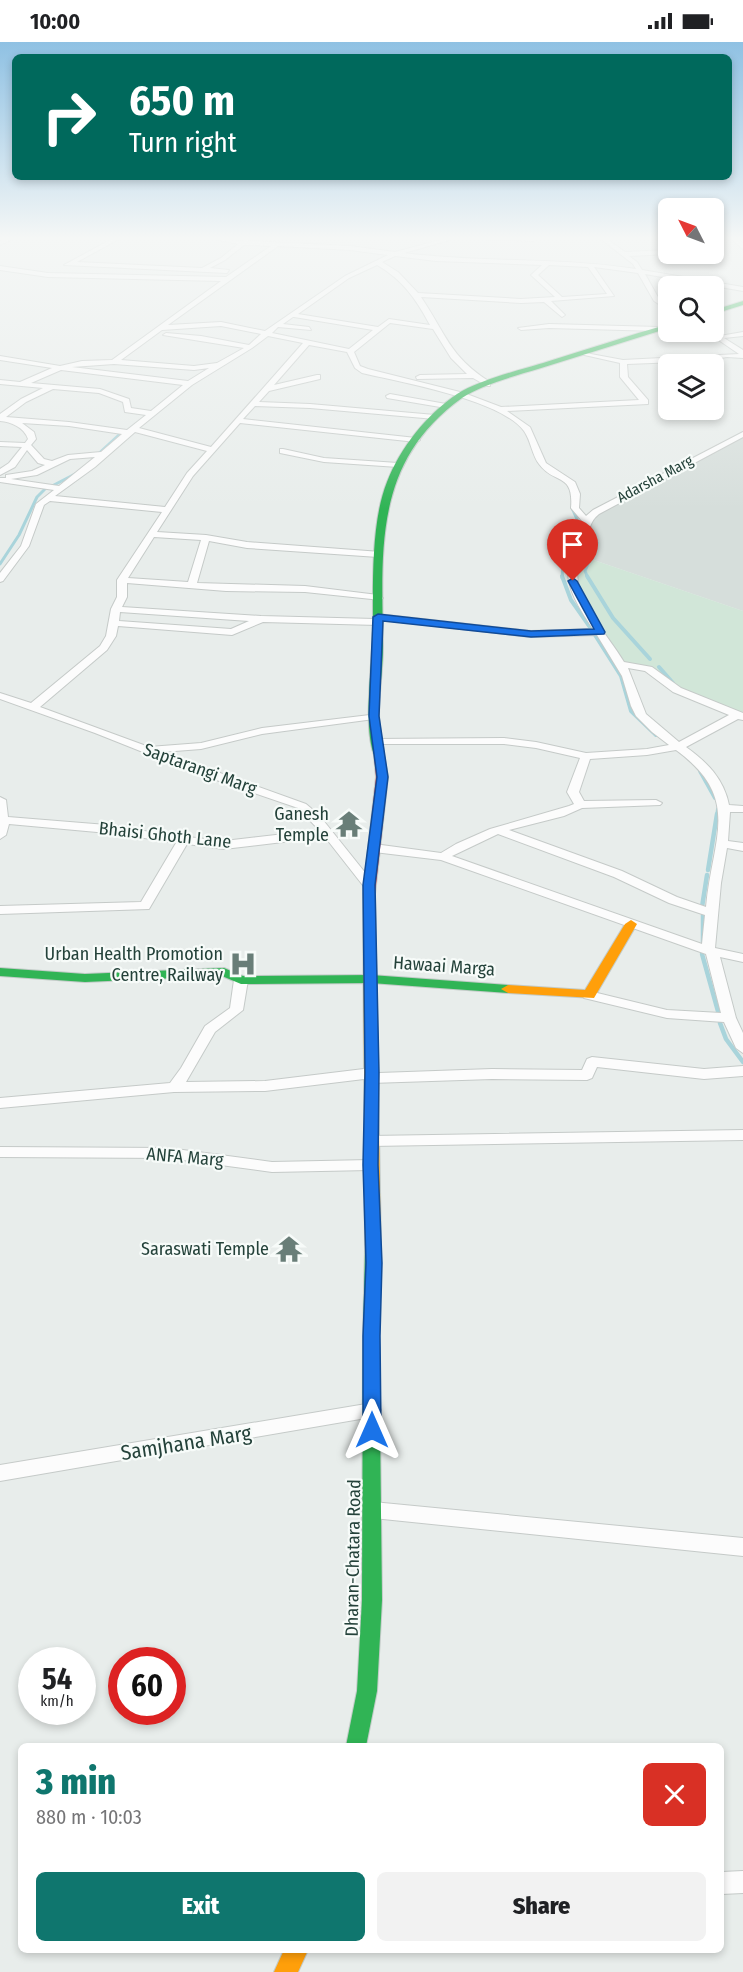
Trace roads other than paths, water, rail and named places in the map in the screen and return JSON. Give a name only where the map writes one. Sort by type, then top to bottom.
[{"type":"main road","name":"Dharan-Chatara Road","points":[[357,1743],[367,1691],[372,1600],[374,1263],[370,1165],[372,1076],[369,885],[382,777],[374,716],[378,554],[386,500],[398,465],[435,417],[461,395],[487,384],[657,329]]},
{"type":"main road","points":[[589,994],[631,924]]},
{"type":"main road","name":"Hawaai Marga","points":[[0,972],[85,978],[224,972],[242,980],[371,980],[589,994]]},
{"type":"main road","points":[[286,1972],[295,1953]]},
{"type":"street","points":[[114,362],[157,329]]},
{"type":"street","points":[[237,329],[350,351]]},
{"type":"street","points":[[0,579],[25,546],[39,504],[92,465],[189,383],[250,347],[272,329]]},
{"type":"street","points":[[350,351],[380,329]]},
{"type":"street","points":[[435,329],[471,376],[487,384]]},
{"type":"street","points":[[150,334],[201,338],[250,347]]},
{"type":"street","points":[[743,334],[717,338],[743,354]]},
{"type":"street","points":[[33,707],[104,648],[111,636],[116,609],[122,597],[122,580],[190,475],[307,343]]},
{"type":"street","points":[[350,351],[357,367],[365,371],[461,395],[500,409],[527,429],[543,464],[572,484],[576,494],[575,508],[586,521],[586,533],[573,562],[573,581],[600,632],[621,664],[635,706],[646,721],[693,756],[713,779],[721,794],[725,808],[723,844],[716,874],[710,951],[729,1018],[743,1048]]},
{"type":"street","points":[[582,353],[623,362],[703,359],[743,354]]},
{"type":"street","points":[[0,358],[59,369],[189,383]]},
{"type":"street","points":[[21,384],[59,369],[82,363],[114,362],[194,368],[219,366]]},
{"type":"street","points":[[611,404],[625,388],[623,362]]},
{"type":"street","points":[[76,388],[100,374]]},
{"type":"street","points":[[420,377],[471,376]]},
{"type":"street","points":[[265,389],[317,377]]},
{"type":"street","points":[[0,419],[10,408],[36,392],[83,383],[118,383],[144,379]]},
{"type":"street","points":[[0,382],[76,388],[116,396],[126,401],[128,410],[151,413]]},
{"type":"street","points":[[500,409],[645,402],[625,388]]},
{"type":"street","points":[[390,396],[446,406]]},
{"type":"street","points":[[251,404],[310,406],[435,417]]},
{"type":"street","points":[[0,419],[130,431],[213,450]]},
{"type":"street","points":[[238,421],[416,440]]},
{"type":"street","points":[[15,422],[31,434]]},
{"type":"street","points":[[31,434],[46,424]]},
{"type":"street","points":[[0,446],[22,445],[32,439],[31,434]]},
{"type":"street","name":"Adarsha Marg","points":[[586,521],[607,505],[743,434]]},
{"type":"street","points":[[22,445],[41,461],[53,464]]},
{"type":"street","points":[[0,473],[12,465],[22,445]]},
{"type":"street","points":[[283,451],[324,460],[398,465]]},
{"type":"street","points":[[0,480],[28,474],[68,457],[103,454]]},
{"type":"street","points":[[0,460],[28,474],[33,479],[28,484]]},
{"type":"street","points":[[0,480],[58,488]]},
{"type":"street","points":[[46,498],[168,510]]},
{"type":"street","points":[[153,534],[206,538],[247,545],[378,554]]},
{"type":"street","points":[[191,586],[206,538]]},
{"type":"street","points":[[122,580],[191,586],[305,589],[378,598]]},
{"type":"street","points":[[116,609],[262,620],[378,620],[531,634],[600,632]]},
{"type":"street","points":[[113,622],[232,632],[262,620]]},
{"type":"street","points":[[621,664],[648,669],[677,690],[740,716]]},
{"type":"street","name":"Saptarangi Marg","points":[[0,696],[302,806],[327,832],[369,885]]},
{"type":"street","points":[[146,750],[201,746],[262,731],[374,716]]},
{"type":"street","points":[[378,741],[504,741],[586,756],[647,752],[680,746],[740,716]]},
{"type":"street","points":[[580,805],[573,792],[586,756]]},
{"type":"street","points":[[0,800],[3,820],[0,835]]},
{"type":"street","points":[[443,857],[470,841],[523,822],[570,811],[580,805],[656,804]]},
{"type":"street","points":[[725,808],[743,809]]},
{"type":"street","name":"Bhaisi Ghoth Lane","points":[[3,820],[119,830],[183,841],[224,844],[327,832]]},
{"type":"street","points":[[500,831],[618,874],[673,900],[712,914]]},
{"type":"street","points":[[0,910],[144,906],[183,841]]},
{"type":"street","points":[[723,844],[743,847]]},
{"type":"street","points":[[374,848],[443,857],[710,951],[743,958]]},
{"type":"street","points":[[174,1087],[187,1071],[210,1029],[236,1010],[242,980]]},
{"type":"street","points":[[589,994],[667,1014],[729,1018]]},
{"type":"street","points":[[0,1103],[174,1087],[265,1086],[372,1076],[492,1074],[587,1076],[592,1062],[704,1074],[743,1071]]},
{"type":"street","points":[[371,1141],[743,1135]]},
{"type":"street","name":"ANFA Marg","points":[[0,1152],[168,1153],[272,1167],[370,1165]]},
{"type":"street","name":"Samjhana Marg","points":[[0,1473],[372,1410]]},
{"type":"street","points":[[373,1510],[743,1546]]},
{"type":"street","points":[[724,1883],[743,1882]]},
{"type":"waterway","points":[[96,456],[121,433]]},
{"type":"waterway","points":[[52,486],[77,473]]},
{"type":"waterway","points":[[0,564],[19,535],[37,497],[45,489]]},
{"type":"waterway","points":[[562,576],[563,561],[580,526],[572,508]]},
{"type":"waterway","points":[[587,577],[585,571],[597,543]]},
{"type":"waterway","points":[[562,576],[571,600],[592,630]]},
{"type":"waterway","points":[[587,577],[613,618],[650,659]]},
{"type":"waterway","points":[[595,635],[621,676],[631,711],[656,735]]},
{"type":"waterway","points":[[659,667],[673,683]]},
{"type":"waterway","points":[[700,771],[715,798]]},
{"type":"waterway","points":[[717,816],[718,809]]},
{"type":"waterway","points":[[708,870],[717,814]]},
{"type":"waterway","points":[[702,907],[707,875]]},
{"type":"waterway","points":[[703,915],[703,942]]},
{"type":"waterway","points":[[702,954],[719,1015]]},
{"type":"waterway","points":[[720,1023],[726,1039],[743,1062]]},
{"type":"place","name":"Ganesh Temple","points":[[349,824]]},
{"type":"place","name":"Urban Health Promotion Centre, Railway","points":[[243,964]]},
{"type":"place","name":"Saraswati Temple","points":[[289,1249]]}]
